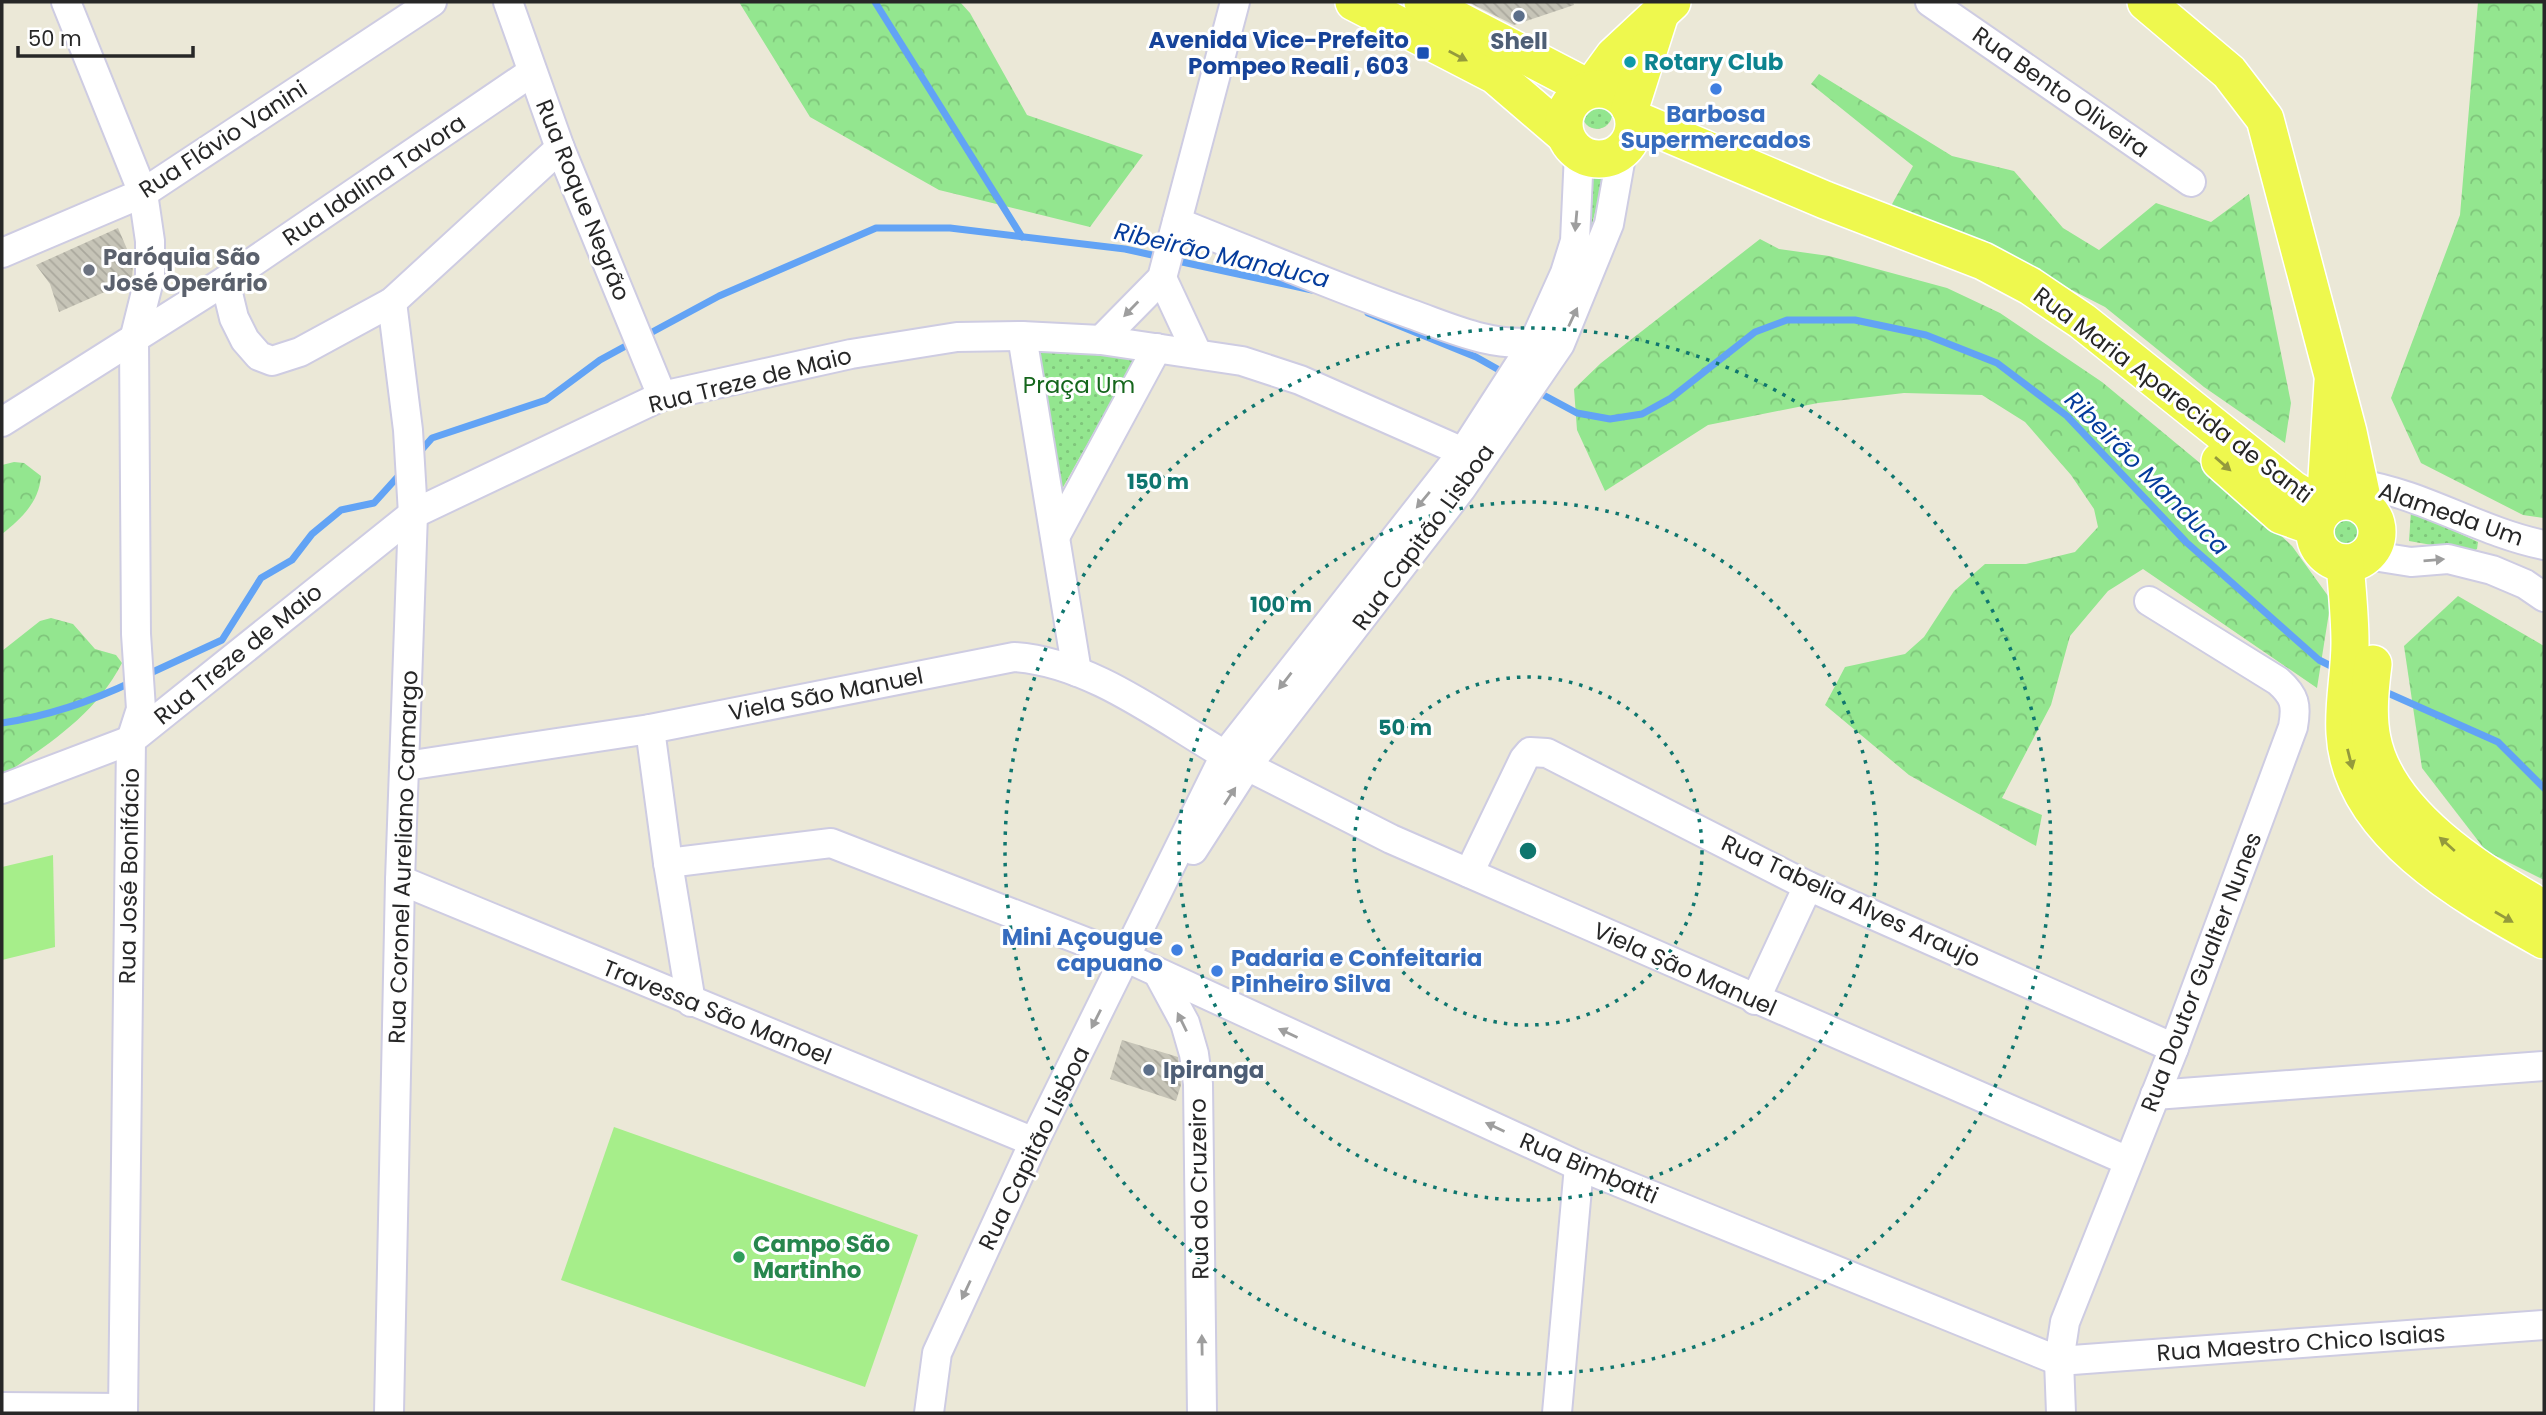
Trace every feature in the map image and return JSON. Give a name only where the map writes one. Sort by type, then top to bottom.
[{"type":"main road","points":[[1354,2],[1495,75],[1572,144],[1601,160],[1629,130],[1667,6]]},
{"type":"main road","points":[[1423,2],[1590,89],[1614,93],[1629,130]]},
{"type":"main road","points":[[2146,2],[2229,72],[2265,119],[2361,495],[2377,530],[2375,544],[2358,559],[2362,651],[2357,696],[2345,736],[2355,779],[2382,823],[2427,867],[2544,940]]},
{"type":"main road","points":[[1572,144],[1566,112],[1572,102],[1590,89],[1614,56],[1667,6]]},
{"type":"main road","name":"Rua Maria Aparecida de Santi","points":[[1629,130],[1825,200],[1983,261],[2030,286],[2082,321],[2270,471],[2320,518]]},
{"type":"main road","name":"Rua Maria Aparecida de Santi","points":[[1629,130],[2002,297],[2037,316],[2195,439],[2281,515],[2320,518],[2344,501],[2361,495]]},
{"type":"main road","points":[[2320,518],[2331,440],[2333,382]]},
{"type":"main road","points":[[2270,471],[2302,468],[2314,463],[2331,440]]},
{"type":"main road","name":"Rua Maria Aparecida de Santi","points":[[2320,518],[2316,540],[2322,551],[2332,559],[2358,559]]},
{"type":"main road","points":[[2357,696],[2385,775],[2410,811],[2462,857],[2544,909]]},
{"type":"street","name":"Rua José Bonifácio","points":[[66,2],[144,193],[150,241],[150,276],[134,340],[136,634],[141,709],[131,740],[123,1410]]},
{"type":"street","name":"Rua Flávio Vanini","points":[[2,253],[144,193],[432,2]]},
{"type":"street","name":"Rua Roque Negrão","points":[[509,2],[560,148],[662,396]]},
{"type":"street","points":[[1101,340],[1162,274],[1235,2]]},
{"type":"street","name":"Rua Bento Oliveira","points":[[1930,2],[2191,182]]},
{"type":"street","name":"Rua Idalina Tavora","points":[[2,422],[225,281],[532,72]]},
{"type":"street","name":"Rua Capitão Lisboa","points":[[1531,360],[1560,344],[1578,306],[1609,223],[1629,130]]},
{"type":"street","name":"Rua Capitão Lisboa","points":[[1236,760],[1349,637],[1468,478],[1531,360],[1565,273],[1574,241],[1572,144]]},
{"type":"street","points":[[225,281],[234,318],[245,340],[259,356],[272,361],[300,352],[391,302],[560,148]]},
{"type":"street","points":[[1174,232],[1483,339],[1516,344],[1531,360]]},
{"type":"street","points":[[1162,274],[1197,353]]},
{"type":"street","name":"Rua Coronel Aureliano Camargo","points":[[389,1413],[401,880],[413,514],[408,430],[391,302]]},
{"type":"street","points":[[1022,336],[1077,672]]},
{"type":"street","name":"Rua Treze de Maio","points":[[2,789],[131,740],[413,514],[662,396],[852,354],[957,337],[1022,336],[1101,340],[1242,361],[1300,380],[1462,452]]},
{"type":"street","points":[[1056,535],[1157,348]]},
{"type":"street","name":"Rua Capitão Lisboa","points":[[929,1413],[937,1353],[1034,1142],[1160,890],[1236,760],[1462,452],[1502,412]]},
{"type":"street","name":"Alameda Um","points":[[2361,495],[2382,487],[2498,534],[2544,545]]},
{"type":"street","name":"Alameda Um","points":[[2358,559],[2411,562],[2448,559],[2492,570],[2525,584],[2544,597]]},
{"type":"street","name":"Rua Doutor Gualter Nunes","points":[[2061,1413],[2059,1361],[2065,1322],[2174,1048],[2293,727],[2296,710],[2293,695],[2278,681],[2148,601]]},
{"type":"street","name":"Viela São Manuel","points":[[406,766],[649,729],[1014,656],[1040,659],[1077,672],[1236,760],[1391,839],[2128,1161]]},
{"type":"street","points":[[649,729],[691,1002]]},
{"type":"street","name":"Rua Tabelia Alves Araujo","points":[[1469,873],[1530,752],[1547,753],[1808,886],[2174,1048]]},
{"type":"street","name":"Rua Bimbatti","points":[[668,863],[831,844],[1127,958],[1579,1166],[2059,1361]]},
{"type":"street","name":"Travessa São Manoel","points":[[401,880],[1034,1142]]},
{"type":"street","points":[[1755,1000],[1808,886]]},
{"type":"street","name":"Rua do Cruzeiro","points":[[1157,972],[1185,1023],[1194,1054],[1198,1084],[1202,1413]]},
{"type":"street","points":[[2155,1095],[2544,1066]]},
{"type":"street","points":[[1557,1413],[1579,1166]]},
{"type":"street","name":"Rua Maestro Chico Isaias","points":[[2059,1361],[2544,1325]]},
{"type":"street","points":[[2,1406],[123,1410]]},
{"type":"green space","points":[[739,2],[960,2],[970,13],[1027,115],[1143,155],[1090,227],[939,190],[810,117]]},
{"type":"green space","points":[[2478,2],[2544,2],[2544,518],[2523,515],[2421,463],[2391,398],[2460,215]]},
{"type":"green space","points":[[1819,74],[1952,156],[2014,171],[2063,228],[2099,250],[2156,203],[2211,222],[2249,194],[2291,403],[2285,443],[2204,387],[2105,307],[2015,261],[1891,206],[1913,166],[1811,84]]},
{"type":"green space","points":[[1597,99],[1603,100],[1611,108],[1611,120],[1603,128],[1597,129],[1591,128],[1583,120],[1582,114],[1583,108],[1591,100]]},
{"type":"green space","points":[[1605,175],[1587,243],[1582,179]]},
{"type":"green space","points":[[1760,239],[1779,249],[1829,256],[1947,288],[2000,313],[2102,382],[2235,492],[2292,546],[2331,600],[2317,688],[2143,569],[2108,591],[2070,636],[2051,705],[2002,798],[2042,815],[2036,846],[1909,775],[1825,705],[1845,667],[1905,654],[1924,637],[1954,591],[1985,564],[2026,564],[2075,552],[2098,527],[2094,509],[2071,475],[2025,422],[1982,395],[1904,393],[1818,403],[1708,425],[1605,491],[1577,430],[1574,389],[1601,363]]},
{"type":"green space","name":"Praça Um","points":[[1039,347],[1136,357],[1062,489]]},
{"type":"green space","points":[[24,463],[41,476],[40,485],[28,509],[2,534],[2,465]]},
{"type":"green space","points":[[2411,511],[2478,542],[2477,549],[2472,552],[2409,541]]},
{"type":"green space","points":[[2348,518],[2354,519],[2362,527],[2362,539],[2354,547],[2348,548],[2342,547],[2334,539],[2333,533],[2334,527],[2342,519]]},
{"type":"green space","points":[[2458,596],[2544,646],[2544,880],[2486,851],[2422,768],[2404,646]]},
{"type":"green space","points":[[51,618],[73,624],[95,649],[116,655],[122,663],[85,713],[54,740],[2,776],[2,651],[40,621]]},
{"type":"green space","points":[[53,855],[55,947],[2,960],[2,867]]},
{"type":"green space","name":"Campo São Martinho","points":[[614,1127],[918,1235],[865,1387],[561,1280]]},
{"type":"building","name":"Shell","points":[[1468,2],[1573,2],[1574,5],[1514,25]]},
{"type":"building","name":"Paróquia São José Operário","points":[[118,228],[133,263],[132,280],[59,312],[50,284],[36,265]]},
{"type":"building","name":"Ipiranga","points":[[1122,1040],[1178,1057],[1181,1085],[1176,1101],[1110,1079]]},
{"type":"waterway","points":[[875,2],[1022,237]]},
{"type":"waterway","name":"Ribeirão Manduca","points":[[643,337],[719,296],[876,228],[950,228],[1125,249],[1161,257]]},
{"type":"waterway","name":"Ribeirão Manduca","points":[[1173,260],[1312,290]]},
{"type":"waterway","name":"Ribeirão Manduca","points":[[1368,313],[1476,357],[1508,375]]},
{"type":"waterway","name":"Ribeirão Manduca","points":[[1536,391],[1577,413],[1610,419],[1642,414],[1671,398],[1755,332],[1787,320],[1855,320],[1926,335],[1997,363],[2067,416],[2186,542],[2319,660],[2339,670]]},
{"type":"waterway","name":"Ribeirão Manduca","points":[[417,455],[432,438],[546,400],[600,360],[633,342]]},
{"type":"waterway","name":"Ribeirão Manduca","points":[[144,676],[222,640],[261,578],[292,560],[312,534],[341,510],[374,503],[402,472]]},
{"type":"waterway","name":"Ribeirão Manduca","points":[[2,723],[69,707],[134,681]]},
{"type":"waterway","name":"Ribeirão Manduca","points":[[2381,690],[2498,742],[2544,788]]},
{"type":"place","name":"Shell","points":[[1519,16]]},
{"type":"place","name":"Avenida Vice-Prefeito Pompeo Reali , 603","points":[[1423,53]]},
{"type":"place","name":"Rotary Club","points":[[1630,62]]},
{"type":"place","name":"Barbosa Supermercados","points":[[1716,89]]},
{"type":"place","name":"Paróquia São José Operário","points":[[89,270]]},
{"type":"place","name":"Mini Açougue capuano","points":[[1177,950]]},
{"type":"place","name":"Padaria e Confeitaria Pinheiro Silva","points":[[1217,971]]},
{"type":"place","name":"Ipiranga","points":[[1149,1070]]},
{"type":"place","name":"Campo São Martinho","points":[[739,1257]]}]
